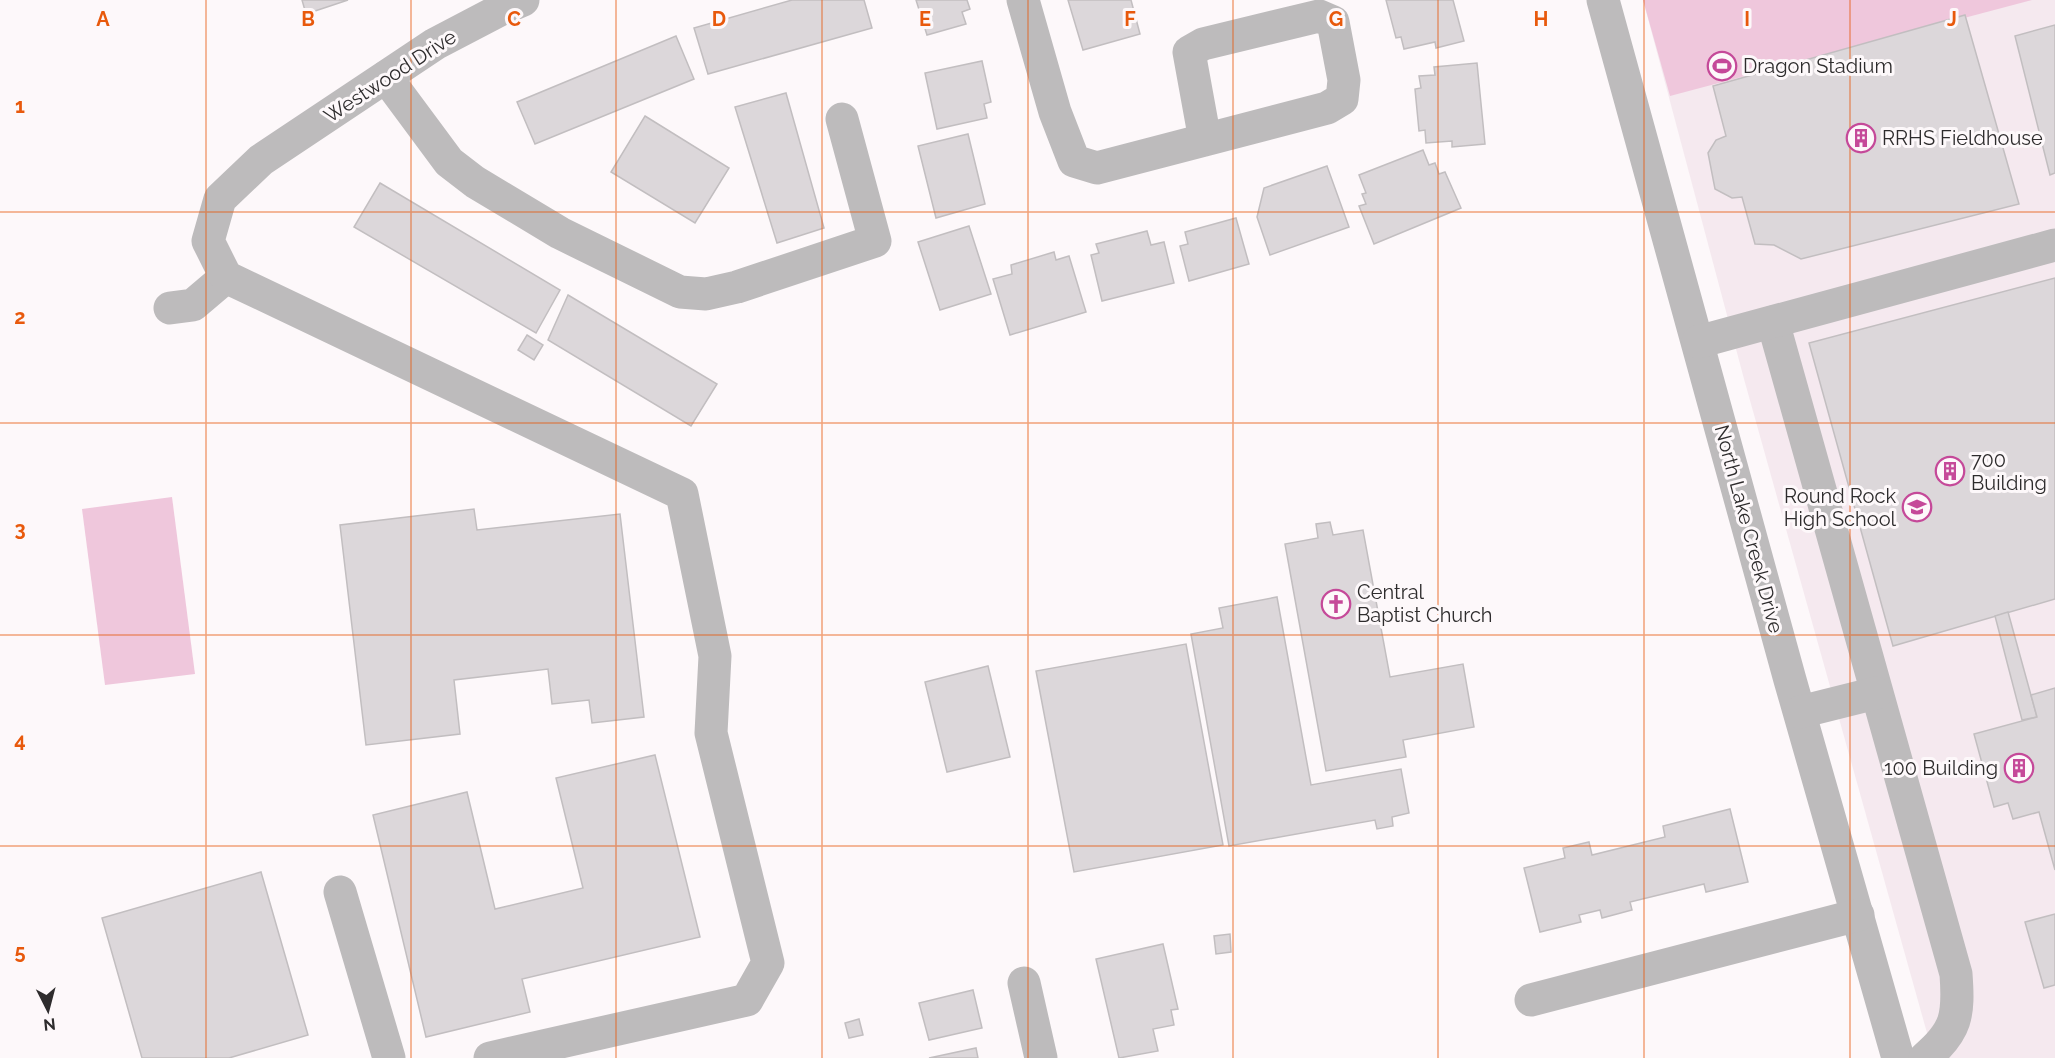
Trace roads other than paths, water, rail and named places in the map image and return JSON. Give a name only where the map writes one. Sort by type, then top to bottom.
[{"type":"street","points":[[1023,0],[1055,112],[1074,161],[1097,168],[1205,140],[1327,108],[1342,99],[1344,80],[1333,22],[1319,16],[1203,44],[1189,52],[1205,140]]},
{"type":"street","name":"North Lake Creek Drive","points":[[1603,0],[1898,1058]]},
{"type":"street","name":"Westwood Drive","points":[[226,276],[208,241],[220,199],[261,160],[435,44],[507,3]]},
{"type":"street","points":[[387,76],[449,162],[476,182],[560,233],[680,292],[706,294],[736,287],[875,241],[842,119]]},
{"type":"street","points":[[1698,342],[2055,245]]},
{"type":"street","points":[[170,308],[193,305],[226,276],[682,494],[715,656],[711,734],[768,963],[747,1000],[490,1058]]},
{"type":"street","points":[[1773,322],[1956,974],[1958,1007],[1947,1037],[1925,1058]]},
{"type":"street","points":[[1800,712],[1876,693]]},
{"type":"street","points":[[340,892],[389,1058]]},
{"type":"street","points":[[1531,1000],[1858,915]]},
{"type":"street","points":[[1024,983],[1041,1058]]},
{"type":"place","name":"Dragon Stadium","points":[[1722,66]]},
{"type":"place","name":"RRHS Fieldhouse","points":[[1861,138]]},
{"type":"place","name":"700 Building","points":[[1950,471]]},
{"type":"place","name":"Round Rock High School","points":[[1917,507]]},
{"type":"place","name":"Central Baptist Church","points":[[1336,604]]},
{"type":"place","name":"100 Building","points":[[2019,768]]}]
